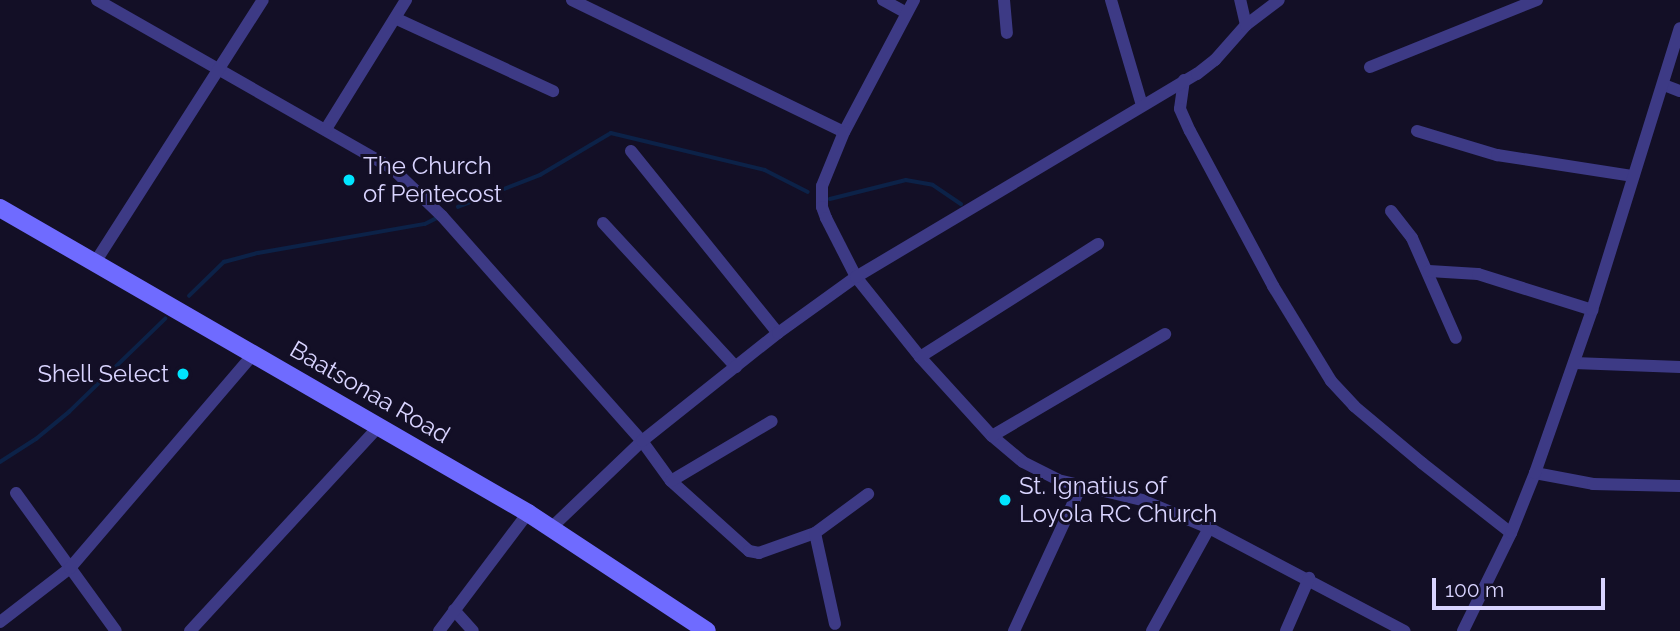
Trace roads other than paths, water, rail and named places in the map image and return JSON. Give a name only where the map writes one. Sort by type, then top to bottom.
[{"type":"street","points":[[98,0],[393,169],[434,206],[642,441],[671,481],[749,551],[759,553],[815,533],[869,494]]},
{"type":"street","points":[[94,264],[263,0]]},
{"type":"street","points":[[326,129],[397,19],[406,0]]},
{"type":"street","points":[[572,0],[844,132]]},
{"type":"street","points":[[883,0],[906,13]]},
{"type":"street","points":[[914,0],[844,132],[822,186],[821,197],[826,218],[856,277],[920,357],[992,436],[1044,475],[1142,500],[1209,528],[1309,578],[1404,631]]},
{"type":"street","points":[[1004,0],[1007,33]]},
{"type":"street","points":[[1111,0],[1142,105]]},
{"type":"street","points":[[1241,0],[1246,25]]},
{"type":"street","points":[[551,528],[642,441],[778,333],[856,277],[1215,60],[1246,25],[1279,0]]},
{"type":"street","points":[[1370,67],[1537,0]]},
{"type":"street","points":[[397,19],[553,91]]},
{"type":"street","points":[[1463,631],[1511,533],[1535,473],[1592,310],[1680,29]]},
{"type":"street","points":[[1184,80],[1180,109],[1190,131],[1273,286],[1331,382],[1354,406],[1511,533]]},
{"type":"street","points":[[1664,85],[1680,91]]},
{"type":"street","points":[[1417,131],[1497,155],[1633,176]]},
{"type":"street","points":[[631,151],[778,333]]},
{"type":"street","name":"Baatsonaa Road","points":[[0,208],[528,513],[707,631]]},
{"type":"street","points":[[1391,211],[1412,238],[1429,271],[1456,338]]},
{"type":"street","points":[[603,223],[736,367]]},
{"type":"street","points":[[920,357],[1098,244]]},
{"type":"street","points":[[1429,271],[1478,274],[1592,310]]},
{"type":"street","points":[[992,436],[1165,334]]},
{"type":"street","points":[[0,622],[69,568],[254,353]]},
{"type":"street","points":[[1574,363],[1680,367]]},
{"type":"street","points":[[671,481],[772,421]]},
{"type":"street","points":[[190,631],[379,426]]},
{"type":"street","points":[[1535,473],[1593,484],[1680,486]]},
{"type":"street","points":[[1014,631],[1081,486]]},
{"type":"street","points":[[16,493],[116,631]]},
{"type":"street","points":[[439,631],[528,513]]},
{"type":"street","points":[[1152,631],[1209,528]]},
{"type":"street","points":[[815,533],[835,624]]},
{"type":"street","points":[[1286,631],[1309,578]]},
{"type":"street","points":[[454,610],[473,631]]},
{"type":"waterway","points":[[458,207],[540,175],[611,133],[765,170],[808,192]]},
{"type":"waterway","points":[[830,199],[906,180],[933,185],[961,204]]},
{"type":"waterway","points":[[189,296],[224,262],[258,253],[425,224],[437,218]]},
{"type":"waterway","points":[[0,462],[36,439],[69,412],[165,319]]},
{"type":"place","name":"The Church of Pentecost","points":[[349,180]]},
{"type":"place","name":"Shell Select","points":[[183,374]]},
{"type":"place","name":"St. Ignatius of Loyola RC Church","points":[[1005,500]]}]
